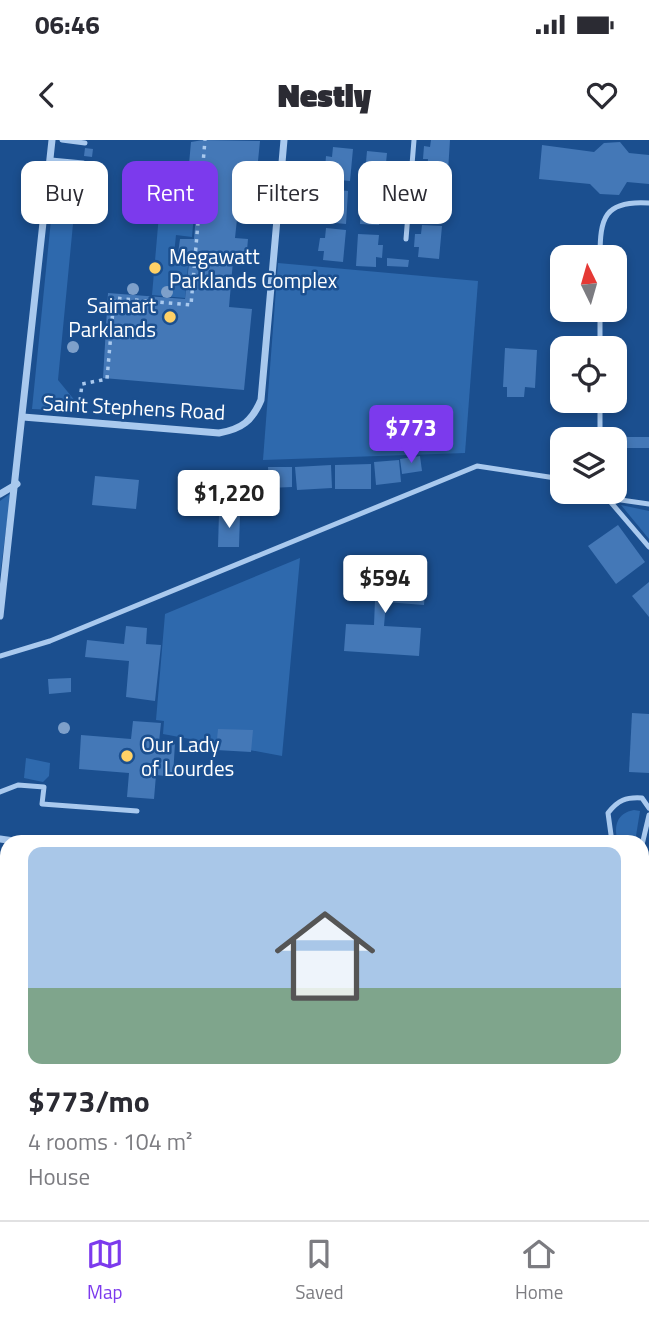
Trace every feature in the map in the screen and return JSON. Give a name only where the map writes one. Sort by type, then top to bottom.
[{"type":"street","points":[[0,616],[52,140]]},
{"type":"street","name":"Saint Stephens Road","points":[[23,418],[219,433],[244,426],[255,415],[261,400],[284,140]]},
{"type":"street","points":[[0,494],[16,484]]},
{"type":"lane","points":[[62,140],[85,143]]},
{"type":"lane","points":[[405,239],[414,140]]},
{"type":"lane","points":[[51,160],[62,161]]},
{"type":"lane","points":[[600,245],[600,225],[608,212],[628,201],[649,203]]},
{"type":"lane","points":[[0,656],[50,641],[477,466],[550,477]]},
{"type":"lane","points":[[627,501],[649,504]]},
{"type":"lane","points":[[612,504],[649,547]]},
{"type":"lane","points":[[0,792],[18,785],[44,787],[42,804],[137,811]]},
{"type":"lane","points":[[611,835],[608,813],[616,802],[629,797],[642,798],[649,808]]},
{"type":"lane","points":[[644,835],[649,815]]},
{"type":"path","points":[[203,161],[205,140]]},
{"type":"path","points":[[78,422],[82,384],[107,379],[114,298],[191,305],[198,224]]},
{"type":"shaded area","points":[[51,224],[73,224],[58,380],[76,402],[76,411],[32,409]]},
{"type":"shaded area","points":[[158,224],[193,224],[192,237],[176,235],[173,264],[188,266],[185,298],[152,295]]},
{"type":"shaded area","points":[[278,263],[478,281],[465,453],[263,460]]},
{"type":"shaded area","points":[[11,493],[0,575],[0,501]]},
{"type":"shaded area","points":[[621,505],[649,511],[649,539]]},
{"type":"shaded area","points":[[300,558],[282,756],[163,734],[164,721],[156,720],[165,614]]},
{"type":"shaded area","points":[[26,758],[50,763],[49,776],[43,782],[24,778]]},
{"type":"shaded area","points":[[640,811],[636,835],[617,835],[618,821],[628,812]]},
{"type":"building","points":[[431,140],[450,140],[449,161],[423,159],[424,146],[430,147]]},
{"type":"building","points":[[260,141],[258,161],[232,161],[232,224],[236,224],[235,238],[248,239],[246,262],[233,261],[229,307],[252,309],[244,390],[103,378],[108,293],[185,299],[189,263],[177,261],[180,239],[194,239],[195,224],[218,224],[218,161],[189,161],[191,142]]},
{"type":"building","points":[[620,142],[629,153],[649,155],[649,184],[627,182],[619,195],[600,194],[590,184],[539,179],[542,145],[594,152],[604,143]]},
{"type":"building","points":[[333,147],[353,149],[350,181],[344,180],[344,161],[326,161],[326,156],[332,157]]},
{"type":"building","points":[[85,148],[93,149],[92,157],[84,156]]},
{"type":"building","points":[[367,151],[387,153],[386,161],[366,161]]},
{"type":"building","points":[[344,191],[348,191],[344,224]]},
{"type":"building","points":[[422,225],[442,226],[439,259],[418,257],[419,247],[414,247],[415,234],[421,234]]},
{"type":"building","points":[[326,228],[346,230],[343,262],[323,260],[324,251],[318,251],[320,238],[325,238]]},
{"type":"building","points":[[358,234],[379,235],[378,245],[383,245],[382,258],[376,257],[376,267],[356,266]]},
{"type":"building","points":[[387,258],[409,260],[408,267],[387,266]]},
{"type":"building","points":[[505,348],[537,350],[535,388],[525,387],[524,397],[507,397],[507,387],[503,387]]},
{"type":"building","points":[[627,437],[649,437],[649,448],[627,448]]},
{"type":"building","points":[[420,456],[422,471],[402,474],[400,459]]},
{"type":"building","points":[[399,460],[401,482],[376,485],[374,462]]},
{"type":"building","points":[[371,464],[371,489],[335,489],[335,465]]},
{"type":"building","points":[[331,465],[332,488],[297,490],[295,467]]},
{"type":"building","points":[[268,467],[292,467],[292,487],[269,488]]},
{"type":"building","points":[[95,476],[139,480],[136,509],[92,505]]},
{"type":"building","points":[[230,483],[251,490],[244,509],[223,501]]},
{"type":"building","points":[[219,513],[240,514],[239,547],[218,547]]},
{"type":"building","points":[[618,525],[645,562],[616,584],[588,546]]},
{"type":"building","points":[[348,575],[426,579],[424,605],[386,602],[384,626],[421,628],[419,656],[344,651],[346,624],[374,625],[375,600],[347,598]]},
{"type":"building","points":[[649,582],[649,617],[632,596]]},
{"type":"building","points":[[126,626],[147,628],[146,644],[161,645],[155,701],[126,697],[129,661],[85,657],[87,640],[124,644]]},
{"type":"building","points":[[71,678],[71,692],[49,694],[48,679]]},
{"type":"building","points":[[632,713],[649,714],[649,773],[629,772]]},
{"type":"building","name":"Our Lady of Lourdes","points":[[133,721],[161,723],[159,742],[175,743],[173,777],[156,775],[154,799],[127,797],[129,773],[79,769],[81,735],[131,739]]},
{"type":"building","points":[[218,729],[253,730],[251,752],[216,750]]},
{"type":"place","name":"Megawatt Parklands Complex","points":[[155,268]]},
{"type":"place","name":"Saimart Parklands","points":[[170,317]]},
{"type":"place","name":"Our Lady of Lourdes","points":[[127,756]]}]
